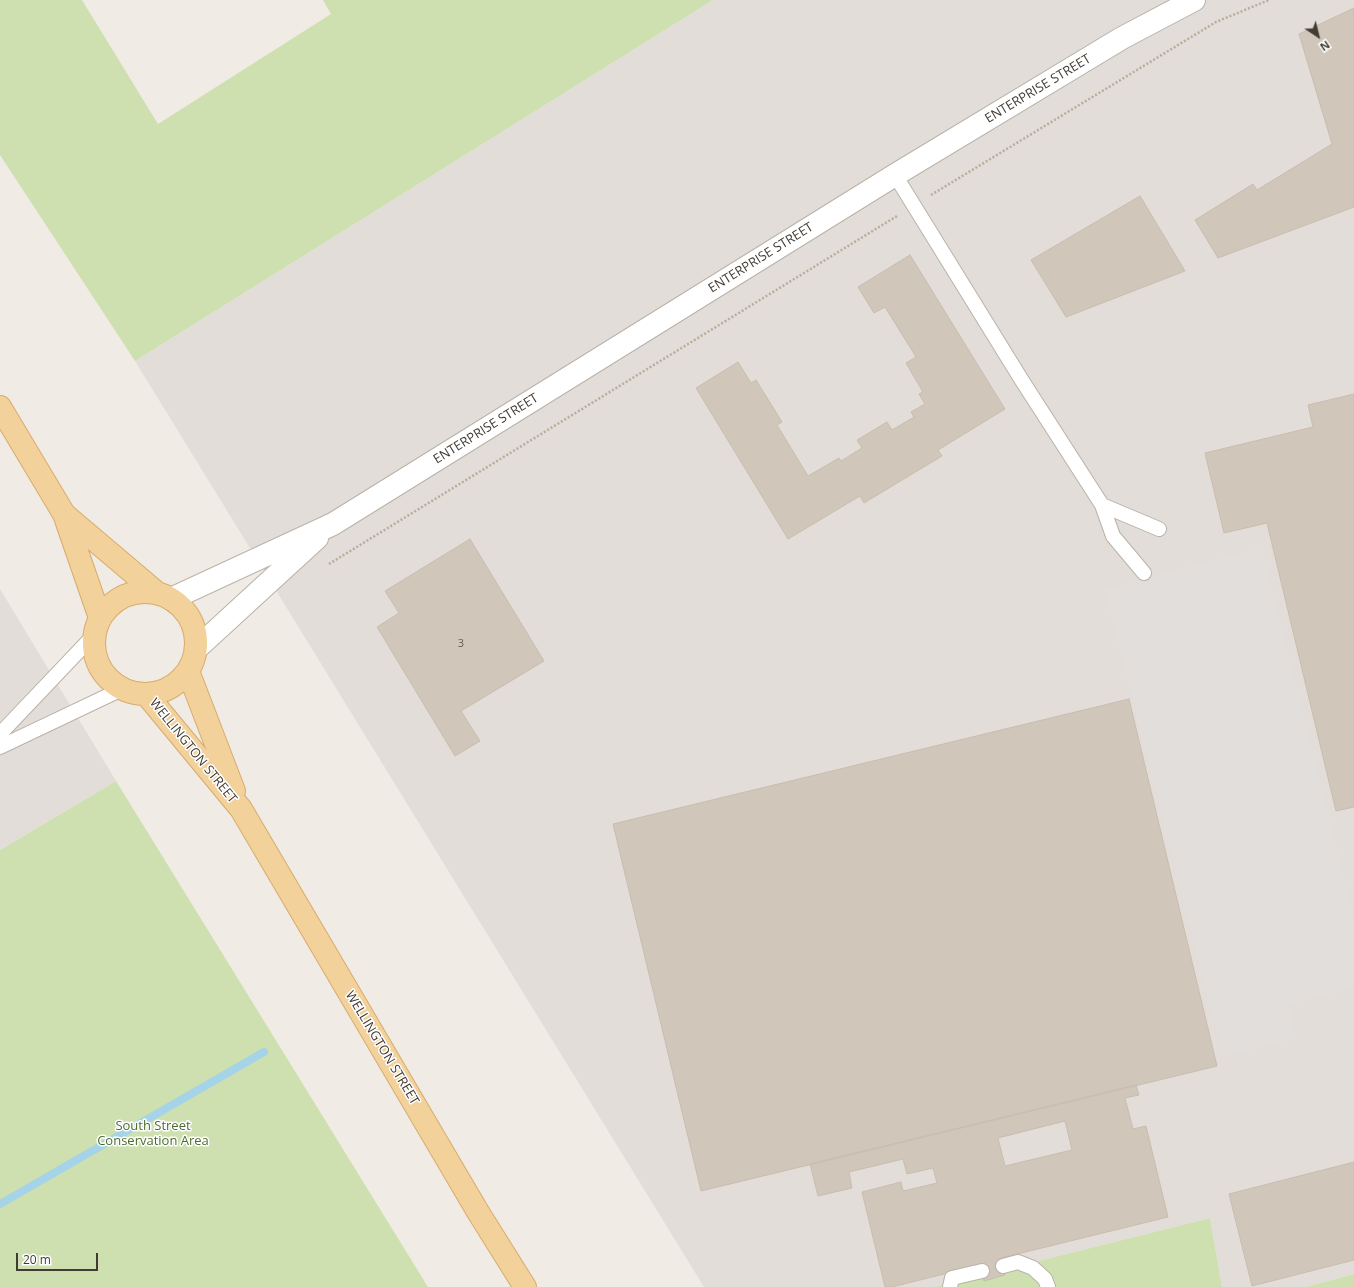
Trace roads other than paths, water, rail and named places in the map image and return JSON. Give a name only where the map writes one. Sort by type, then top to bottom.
[{"type":"main road","points":[[0,407],[64,514],[97,626],[94,650],[99,666],[108,679],[122,689],[138,694],[162,691],[177,683],[188,671],[196,649],[196,634],[191,620],[183,608],[164,596],[64,514]]},
{"type":"main road","points":[[97,626],[110,605],[125,596],[141,592],[164,596]]},
{"type":"main road","name":"WELLINGTON STREET","points":[[188,671],[241,809]]},
{"type":"main road","name":"WELLINGTON STREET","points":[[146,694],[241,809],[478,1212],[525,1287]]},
{"type":"street","name":"ENTERPRISE STREET","points":[[164,596],[332,524],[895,175],[1122,38],[1194,0]]},
{"type":"street","name":"ENTERPRISE STREET","points":[[196,649],[332,524]]},
{"type":"lane","points":[[895,175],[1021,379],[1102,505],[1113,536],[1144,573]]},
{"type":"lane","points":[[1102,505],[1159,529]]},
{"type":"lane","points":[[0,734],[97,626]]},
{"type":"lane","points":[[0,747],[122,689]]},
{"type":"lane","points":[[1003,1266],[1018,1262],[1033,1268],[1045,1279],[1048,1287]]},
{"type":"lane","points":[[950,1287],[952,1278],[982,1271]]},
{"type":"waterway","points":[[0,1204],[264,1052]]},
{"type":"park label","name":"South Street Conservation Area","points":[[153,1134]]}]
